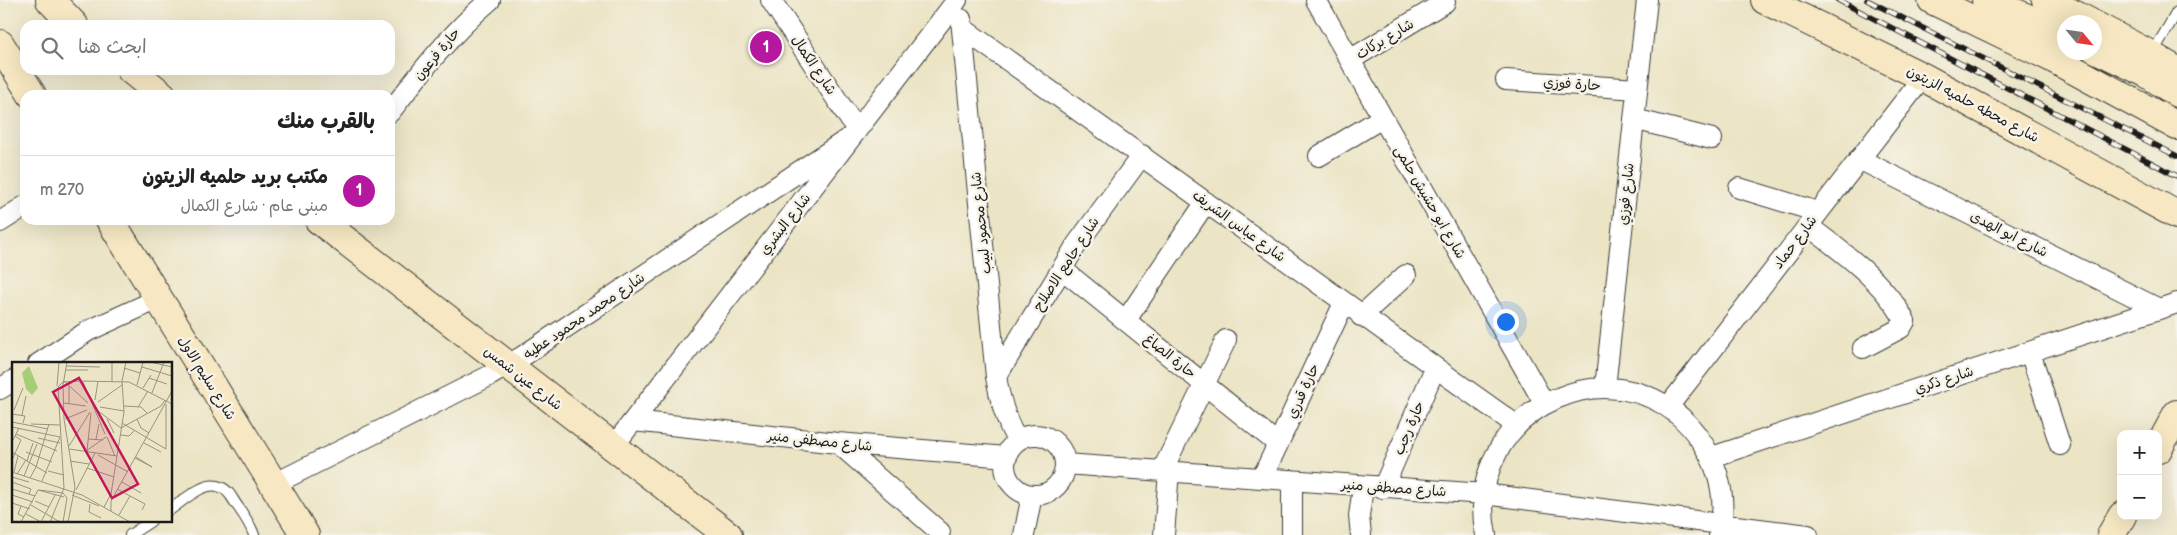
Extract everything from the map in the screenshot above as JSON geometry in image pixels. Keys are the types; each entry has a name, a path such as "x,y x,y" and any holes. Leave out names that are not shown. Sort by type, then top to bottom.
{"street":[{"path":"50,0 69,20"},
{"name":"حارة فرعون","path":"395,105 434,54 466,20 490,0"},
{"name":"شارع الكمال","path":"771,0 854,133"},
{"name":"شارع البشري","path":"613,447 958,0"},
{"name":"شارع محمود لبيب","path":"958,0 996,378 1012,449"},
{"name":"شارع ابو حشيش حلمى","path":"1316,0 1544,403"},
{"name":"شارع فوزي","path":"1605,388 1647,0"},
{"name":"شارع محطه حلميه الزيتون","path":"1765,0 1923,76 2177,215"},
{"path":"1932,0 2052,58 2177,126"},
{"path":"1986,0 2057,31"},
{"path":"2046,0 2075,15"},
{"name":"شارع بركات","path":"1350,60 1445,2"},
{"name":"شارع عباس الشريف","path":"962,28 1142,155 1361,316 1516,425"},
{"path":"2102,29 2177,71"},
{"path":"0,44 20,64"},
{"path":"2102,52 2148,74 2177,93"},
{"path":"24,75 30,90"},
{"path":"137,75 156,90"},
{"name":"شارع حماد","path":"1668,407 1923,76"},
{"name":"حارة فوزي","path":"1506,80 1637,89"},
{"path":"1319,156 1382,118"},
{"path":"1634,119 1712,139"},
{"name":"شارع محمد محمود عطيه","path":"274,484 507,366 854,133"},
{"name":"شارع جامع الاصلاح","path":"996,378 1077,244 1142,155"},
{"name":"شارع ابو الهدى","path":"1859,159 2168,306"},
{"path":"1739,188 1813,219 1837,247 1882,291 1904,320 1901,328 1863,348"},
{"path":"1126,320 1206,202"},
{"path":"0,222 20,209"},
{"name":"شارع سليم الاول","path":"113,225 305,535"},
{"name":"شارع عين شمس","path":"326,225 728,535"},
{"name":"حارة الصاغ","path":"1062,269 1278,444"},
{"path":"1361,316 1406,274"},
{"path":"41,362 88,331 158,299"},
{"name":"حارة قدري","path":"1262,478 1344,303"},
{"name":"شارع ذكري","path":"1712,457 2168,306"},
{"path":"1164,535 1166,471 1226,340"},
{"path":"2030,352 2060,445"},
{"name":"حارة رجب","path":"1384,488 1435,368"},
{"path":"0,389 12,381"},
{"path":"1486,535 1483,514 1484,494 1494,457 1516,425 1544,403 1574,391 1605,388 1628,390 1649,396 1668,407 1694,429 1712,457 1719,478 1723,501 1720,530"},
{"name":"شارع مصطفى منير","path":"633,421 838,443 1012,449"},
{"path":"2162,444 2176,425"},
{"path":"2162,452 2176,425"},
{"path":"1044,436 1059,447 1065,464 1061,481 1055,487 1040,495 1024,493 1011,482 1007,474 1012,449 1026,437 1044,436"},
{"path":"838,443 940,532"},
{"name":"شارع مصطفى منير","path":"1065,464 1292,480 1363,487 1484,494 1720,530 1808,535"},
{"path":"1292,480 1292,535"},
{"path":"1361,535 1359,516 1363,487"},
{"path":"1024,535 1032,495"},
{"path":"2111,535 2120,520"}],"lane":[{"path":"2151,55 2177,12"},
{"path":"172,508 203,488 212,485 221,487 228,493 245,517 254,535"},
{"path":"130,535 150,522"}],"railway":[{"path":"1838,0 2177,176"},
{"path":"1867,0 2177,156"}],"place":[{"name":"مكتب بريد حلميه الزيتون","path":"766,47"}]}
